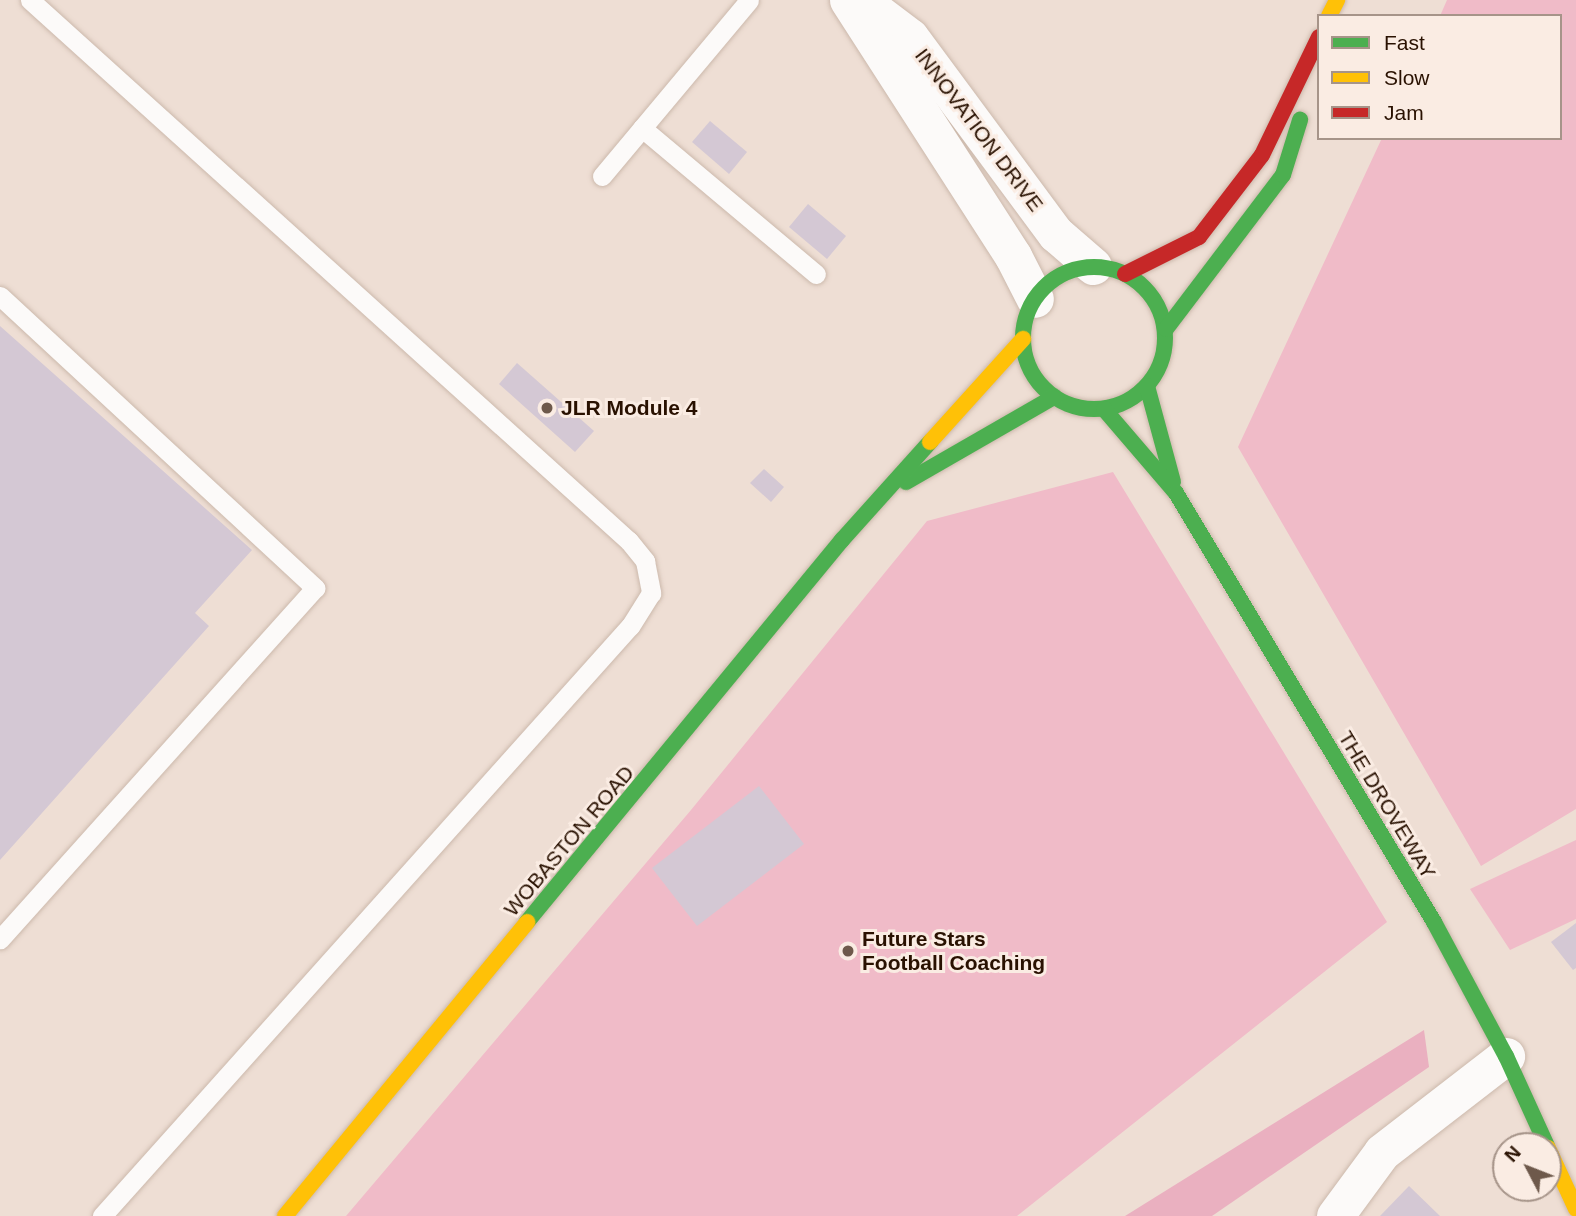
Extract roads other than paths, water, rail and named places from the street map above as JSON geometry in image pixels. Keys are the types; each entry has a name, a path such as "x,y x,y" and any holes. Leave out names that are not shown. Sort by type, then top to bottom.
{"street":[{"name":"INNOVATION DRIVE","path":"848,0 1013,256 1035,299"},
{"name":"INNOVATION DRIVE","path":"861,0 909,37 1056,234 1109,270"},
{"path":"1317,41 1262,155 1199,237 1109,270 1058,276 1035,299 1023,339 1031,372 1054,397 1085,409 1104,409 1120,405 1147,386 1162,360 1166,329 1283,175 1317,67"},
{"path":"1109,270 1151,294 1166,329"},
{"name":"WOBASTON ROAD","path":"285,1216 885,492 1023,339"},
{"name":"THE DROVEWAY","path":"1147,386 1176,493"},
{"name":"WOBASTON ROAD","path":"885,492 976,445 1054,397"},
{"name":"THE DROVEWAY","path":"1104,409 1176,493 1434,922 1506,1056 1541,1132"},
{"path":"1335,1216 1382,1152 1506,1056"},
{"name":"THE DROVEWAY","path":"1562,1178 1576,1209"}],"lane":[{"path":"30,0 629,541 645,561 651,593 630,626 102,1216"},
{"path":"602,176 749,0"},
{"path":"642,128 816,274"},
{"path":"0,296 315,588 0,939"}],"place":[{"name":"JLR Module 4","path":"547,408"},
{"name":"Future Stars Football Coaching","path":"848,951"}]}
